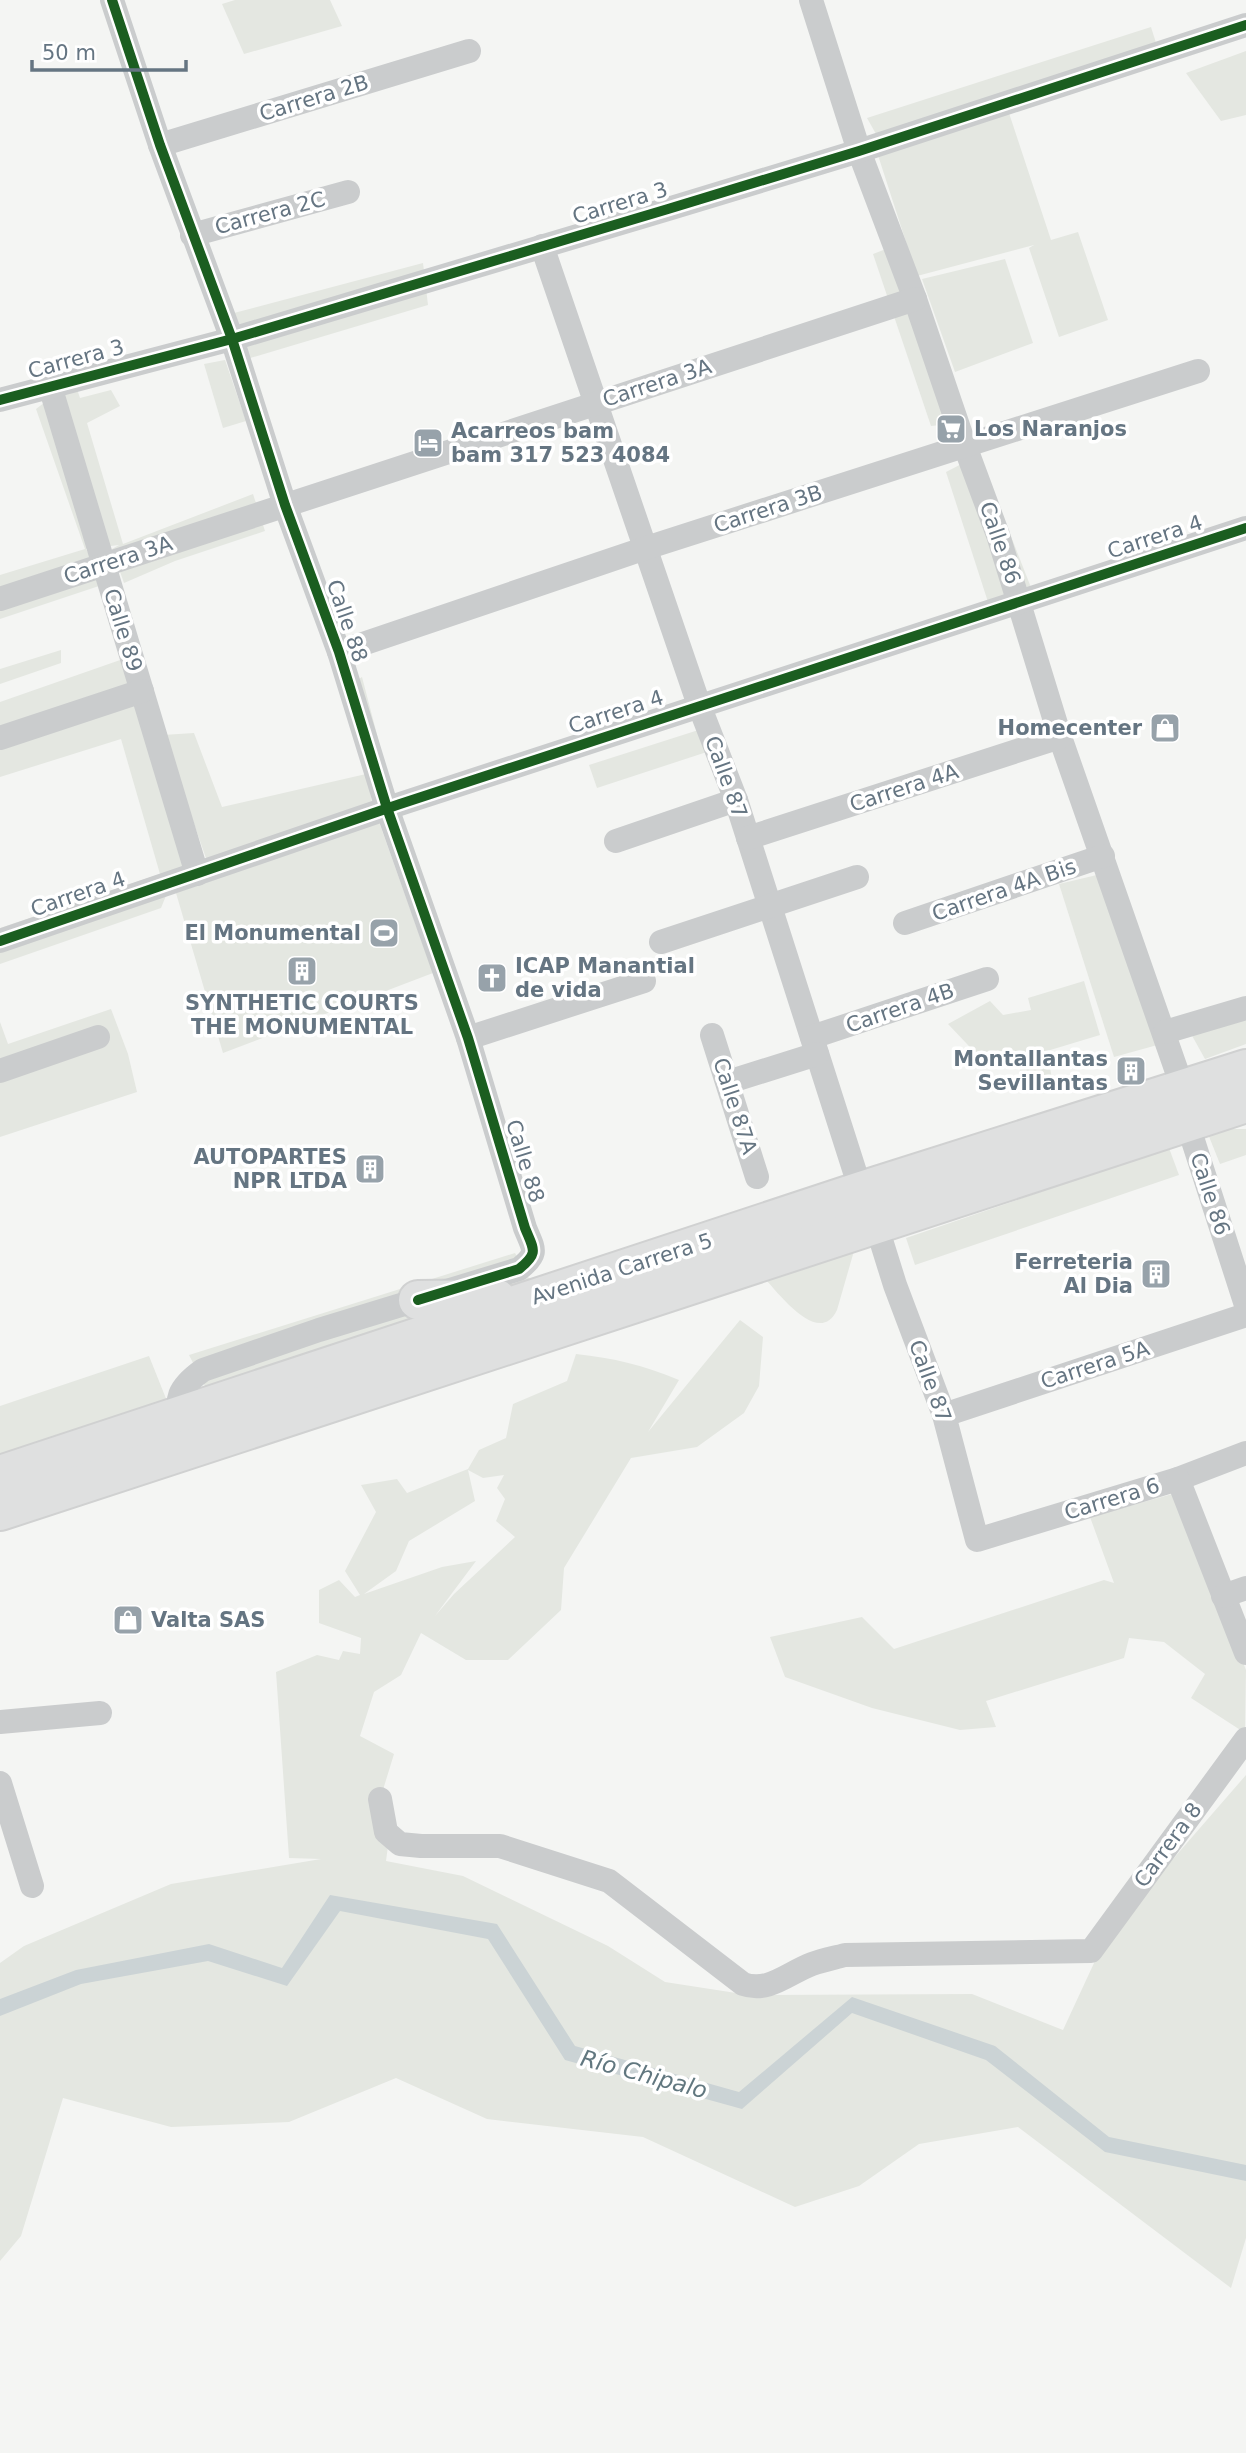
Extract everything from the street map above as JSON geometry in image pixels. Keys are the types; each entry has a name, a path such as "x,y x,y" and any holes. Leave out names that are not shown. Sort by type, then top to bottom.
{"main road":[{"name":"Avenida Carrera 5","path":"0,1475 185,1432 1185,1105 1246,1069"},
{"name":"Avenida Carrera 5","path":"1185,1105 1242,1106"},
{"name":"Avenida Carrera 5","path":"0,1511 185,1432 530,1299 869,1207"},
{"path":"418,1300 530,1299"}],"street":[{"name":"Calle 88","path":"111,0 192,235 232,339 285,505 339,652 387,808 468,1038 534,1251 531,1259 519,1269 418,1300"},
{"name":"Calle 86","path":"811,0 859,151 915,299 1020,601 1060,737 1165,1032 1246,1305"},
{"name":"Carrera 3","path":"0,400 232,339 859,151 1246,25"},
{"name":"Carrera 2B","path":"160,145 468,51"},
{"name":"Carrera 2C","path":"192,235 348,192"},
{"name":"Calle 87","path":"542,246 699,705 736,800 895,1285 944,1415 977,1540"},
{"name":"Carrera 3A","path":"0,598 915,299"},
{"name":"Carrera 3B","path":"339,652 646,548 1198,371"},
{"name":"Calle 89","path":"50,386 197,874"},
{"name":"Carrera 4","path":"0,942 387,808 1246,528"},
{"path":"0,738 142,691"},
{"name":"Carrera 4A","path":"748,838 1060,737"},
{"path":"616,841 736,800"},
{"name":"Carrera 4A Bis","path":"905,923 1103,856"},
{"path":"661,942 857,877"},
{"name":"Carrera 4B","path":"728,1082 987,979"},
{"path":"468,1038 644,981"},
{"path":"1165,1032 1246,1008"},
{"name":"Calle 87A","path":"712,1035 757,1177"},
{"path":"0,1070 98,1037"},
{"path":"185,1432 177,1399 189,1380 203,1370 418,1300"},
{"name":"Carrera 5A","path":"944,1415 1246,1315"},
{"name":"Carrera 6","path":"977,1540 1178,1479 1246,1453"},
{"path":"1178,1479 1246,1653"},
{"path":"1223,1596 1246,1588"},
{"path":"0,1722 100,1713"},
{"name":"Carrera 8","path":"380,1799 386,1832 400,1844 500,1846 610,1881 743,1984 755,1988 771,1984 811,1964 845,1955 1091,1951 1246,1739"},
{"path":"0,1783 32,1886"}],"shaded area":[{"path":"235,0 330,0 342,26 244,54 222,4"},
{"path":"1151,27 1157,46 876,134 867,118"},
{"path":"1246,51 1246,115 1221,121 1186,73"},
{"path":"1007,107 1051,240 1078,232 1108,320 1059,337 1029,248 1034,245 917,276 875,146"},
{"path":"886,249 949,424 931,426 873,254"},
{"path":"1005,259 1033,343 955,372 922,279"},
{"path":"423,263 428,305 247,359 234,313"},
{"path":"225,360 246,421 223,428 204,364"},
{"path":"74,380 80,398 111,390 120,406 87,423 123,544 253,494 265,531 175,561 124,583 112,549 119,545 86,549 94,562 0,592 0,575 85,549 36,409"},
{"path":"979,455 1032,590 988,602 946,472"},
{"path":"99,574 102,585 0,619 0,607"},
{"path":"61,650 61,663 0,684 0,669"},
{"path":"123,659 129,687 0,730 0,702"},
{"path":"362,677 386,769 367,774 374,813 207,861 163,735 194,733 222,807 366,774 340,691"},
{"path":"135,705 187,866 176,871 161,908 0,964 0,928 160,874 121,739 0,777 0,748"},
{"path":"711,726 719,748 597,788 589,765"},
{"path":"379,822 433,973 223,1053 176,893"},
{"path":"1101,874 1161,1044 1114,1057 1059,884"},
{"path":"1084,981 1100,1035 1047,1051 1052,1079 1028,1084 1015,1061 985,1063 948,1024 990,1001 1003,1015 1031,1010 1028,998"},
{"path":"111,1009 128,1054 137,1092 0,1137 0,1022 8,1044"},
{"path":"1246,1015 1246,1044 1205,1059 1190,1032"},
{"path":"1206,1129 1246,1129 1246,1155 1220,1164"},
{"path":"1169,1148 1179,1175 915,1265 906,1238"},
{"path":"856,1244 837,1310 829,1320 819,1323 796,1312 758,1271"},
{"path":"515,1253 532,1284 210,1396 189,1355"},
{"path":"740,1320 763,1337 759,1386 744,1413 697,1447 631,1458 564,1568 561,1610 508,1660 466,1660 421,1633 401,1675 374,1692 360,1736 394,1754 382,1793 390,1831 386,1861 463,1876 608,1946 665,1982 749,1995 972,1994 1063,2030 1107,1935 1246,1775 1246,2238 1231,2288 1018,2127 919,2144 859,2186 795,2207 643,2137 487,2119 396,2078 289,2122 171,2127 63,2098 21,2236 0,2261 0,1963 24,1946 171,1884 321,1859 289,1858 276,1672 317,1655 339,1660 343,1651 360,1654 361,1638 319,1623 319,1590 339,1580 355,1597 360,1595 345,1571 376,1512 361,1485 397,1479 407,1493 468,1469 479,1450 506,1438 513,1404 567,1381 576,1354 628,1363 679,1380 648,1432","holes":["468,1470 483,1478 504,1475 497,1488 505,1499 496,1521 515,1537 454,1594 435,1616 476,1561 442,1567 364,1594 396,1571 409,1541 475,1501"]},
{"path":"149,1356 171,1411 0,1462 0,1406"},
{"path":"1176,1493 1246,1670 1245,1733 1191,1698 1205,1674 1164,1642 1129,1638 1124,1658 986,1701 996,1727 960,1730 872,1708 785,1677 770,1637 862,1617 894,1649 1104,1580 1114,1583 1090,1517"}],"water":[{"name":"Río Chipalo","path":"330,1895 497,1924 575,2046 739,2092 852,1997 995,2046 1109,2137 1246,2165 1246,2181 1105,2152 986,2060 852,2013 742,2109 565,2060 488,1939 340,1911 287,1986 208,1961 81,1984 0,2016 0,1999 76,1970 209,1944 282,1968"}],"cycle path":[{"path":"112,0 160,145 232,339 285,505 339,652 387,808 468,1038 532,1246 530,1259 519,1269 418,1300"},
{"path":"0,400 232,339 668,209 859,151 1246,25"},
{"path":"0,941 400,804 1246,528"}],"place":[{"name":"Los Naranjos","path":"951,429"},
{"name":"Acarreos bam bam 317 523 4084","path":"428,443"},
{"name":"Homecenter","path":"1165,728"},
{"name":"El Monumental","path":"384,933"},
{"name":"SYNTHETIC COURTS THE MONUMENTAL","path":"302,971"},
{"name":"ICAP Manantial de vida","path":"492,978"},
{"name":"Montallantas Sevillantas","path":"1131,1071"},
{"name":"AUTOPARTES NPR LTDA","path":"370,1169"},
{"name":"Ferreteria Al Dia","path":"1156,1274"},
{"name":"Valta SAS","path":"128,1620"}]}
